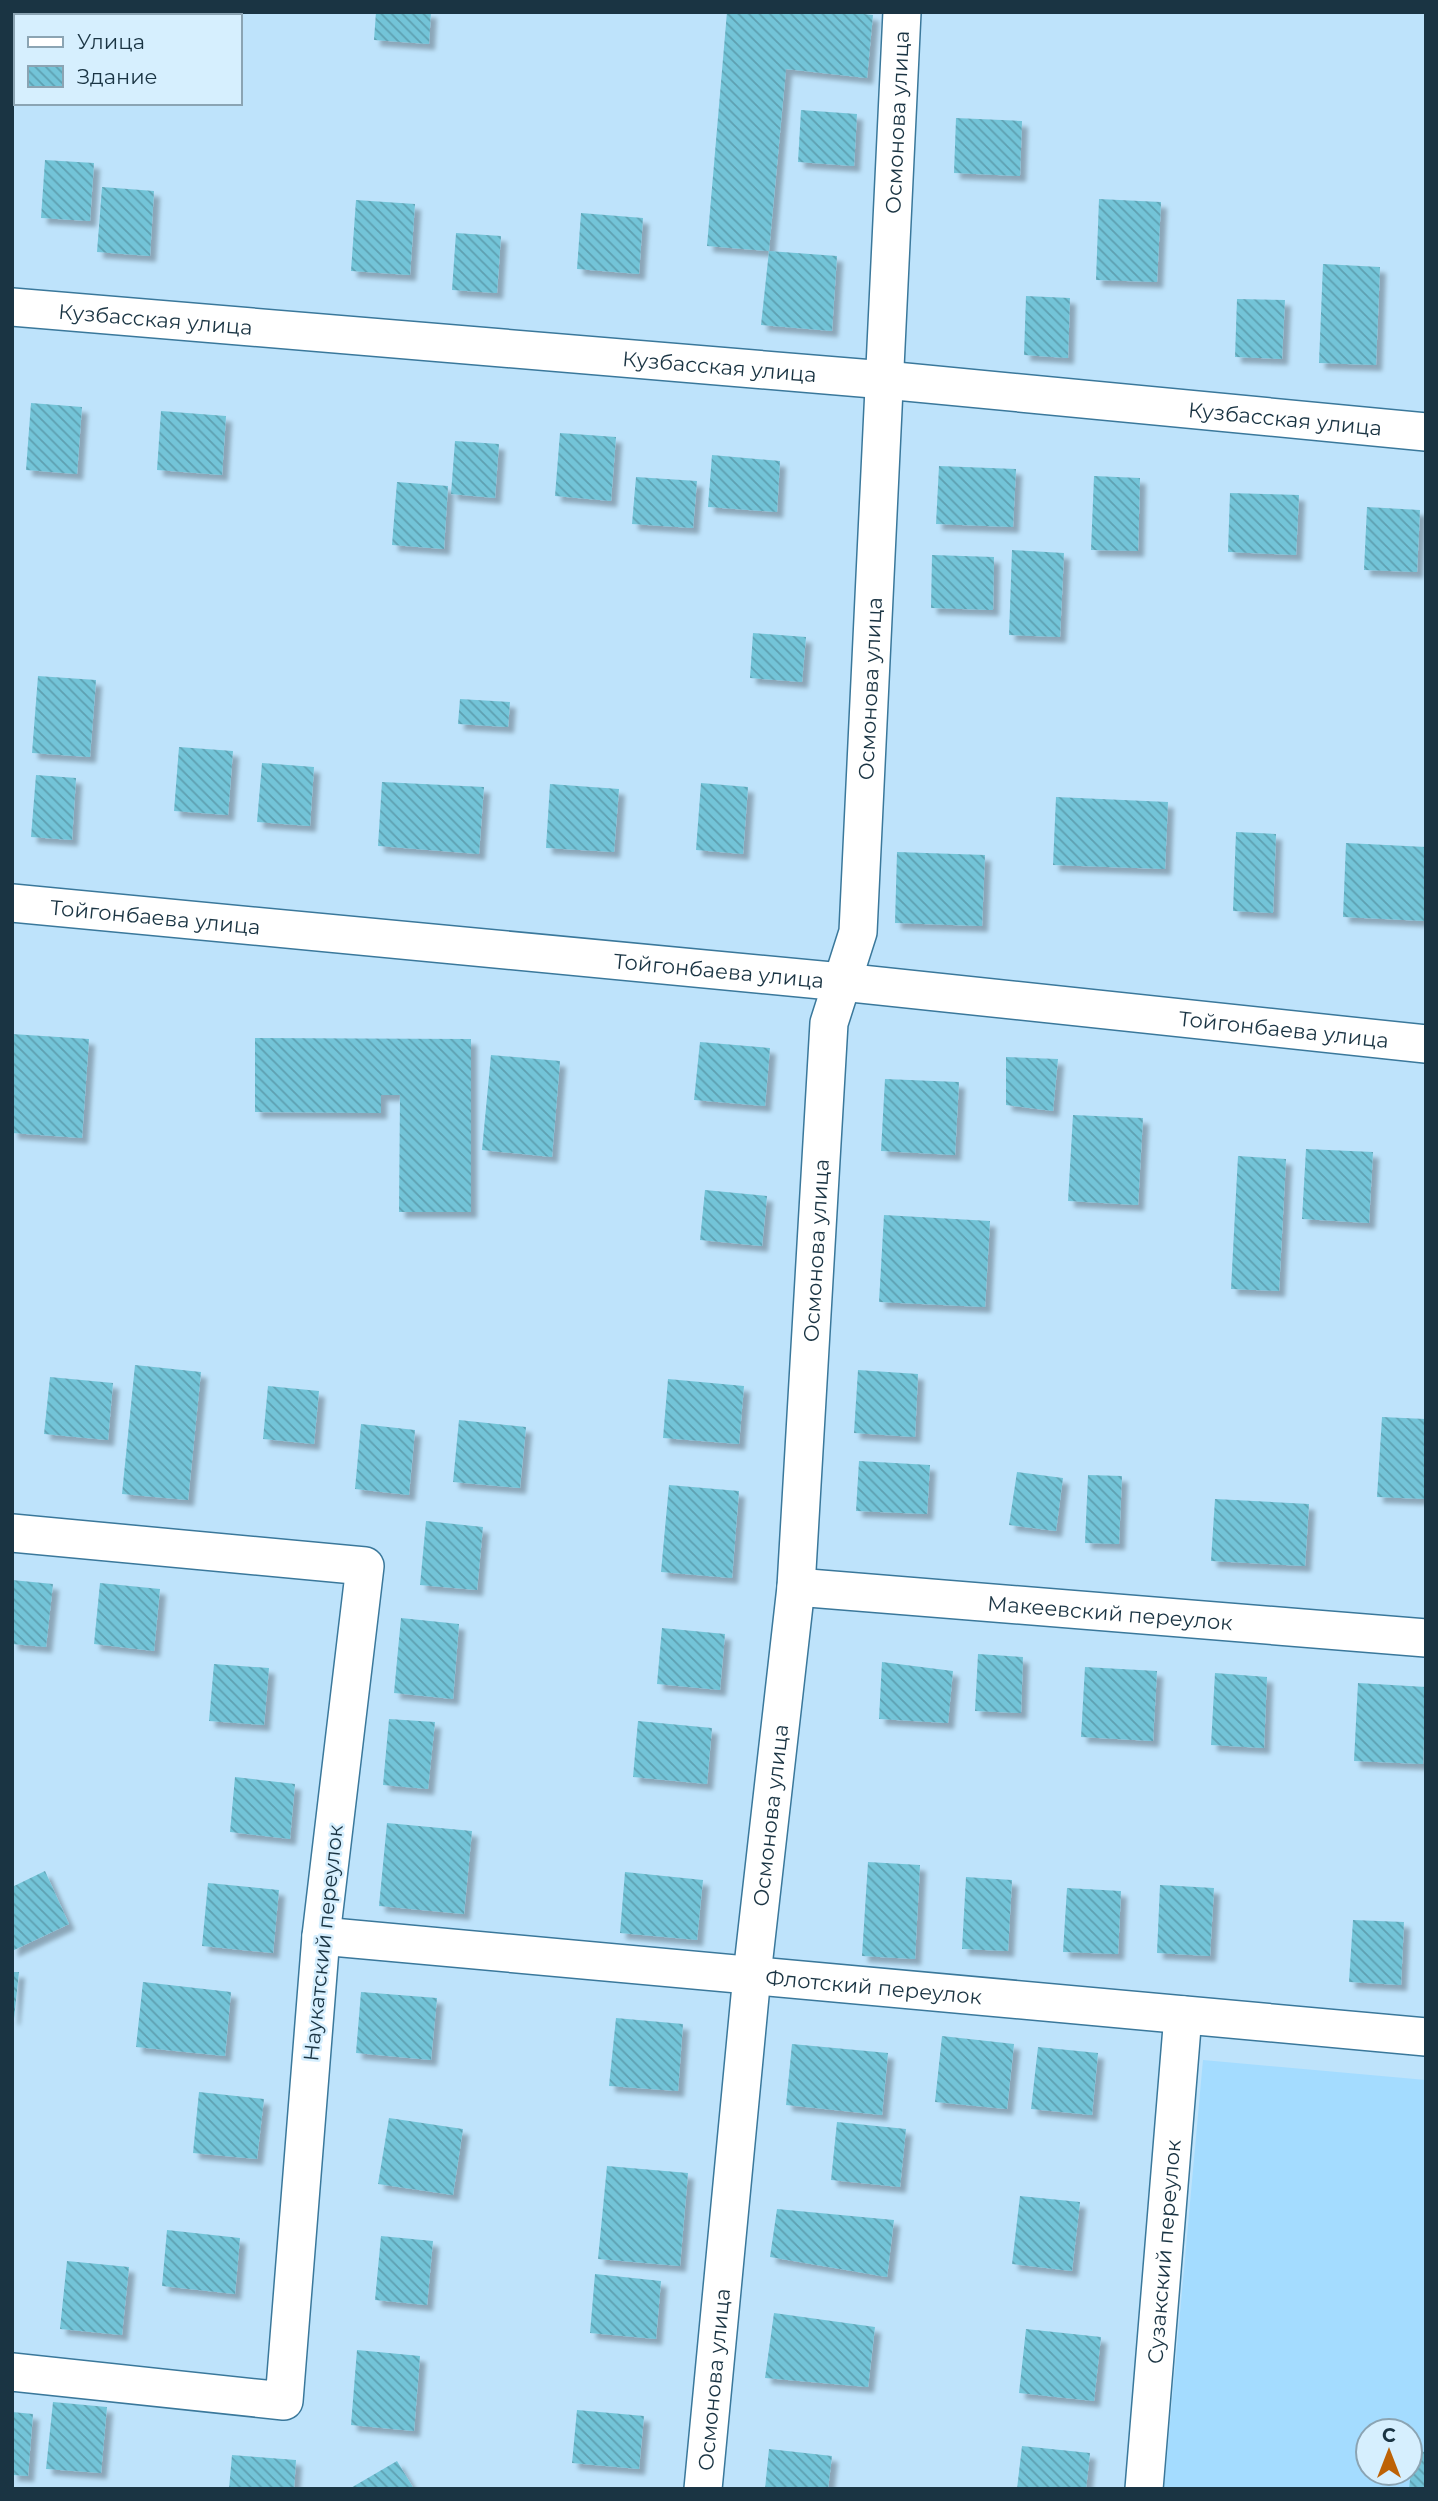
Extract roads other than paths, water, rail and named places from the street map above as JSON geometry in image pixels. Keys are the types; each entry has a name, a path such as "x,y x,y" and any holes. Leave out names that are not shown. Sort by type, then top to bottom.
{"street":[{"name":"Осмонова улица","path":"703,2489 752,1975 796,1587 829,1023 858,932 902,12"},
{"name":"Кузбасская улица","path":"12,307 885,380 1426,432"},
{"name":"Тойгонбаева улица","path":"12,903 842,982 1426,1044"},
{"name":"Наукатский переулок","path":"12,1533 365,1566 321,1937 284,2401 12,2372"},
{"name":"Макеевский переулок","path":"796,1587 1426,1638"},
{"name":"Флотский переулок","path":"321,1937 1426,2037"},
{"name":"Сузакский переулок","path":"1144,2489 1183,2015"}]}
